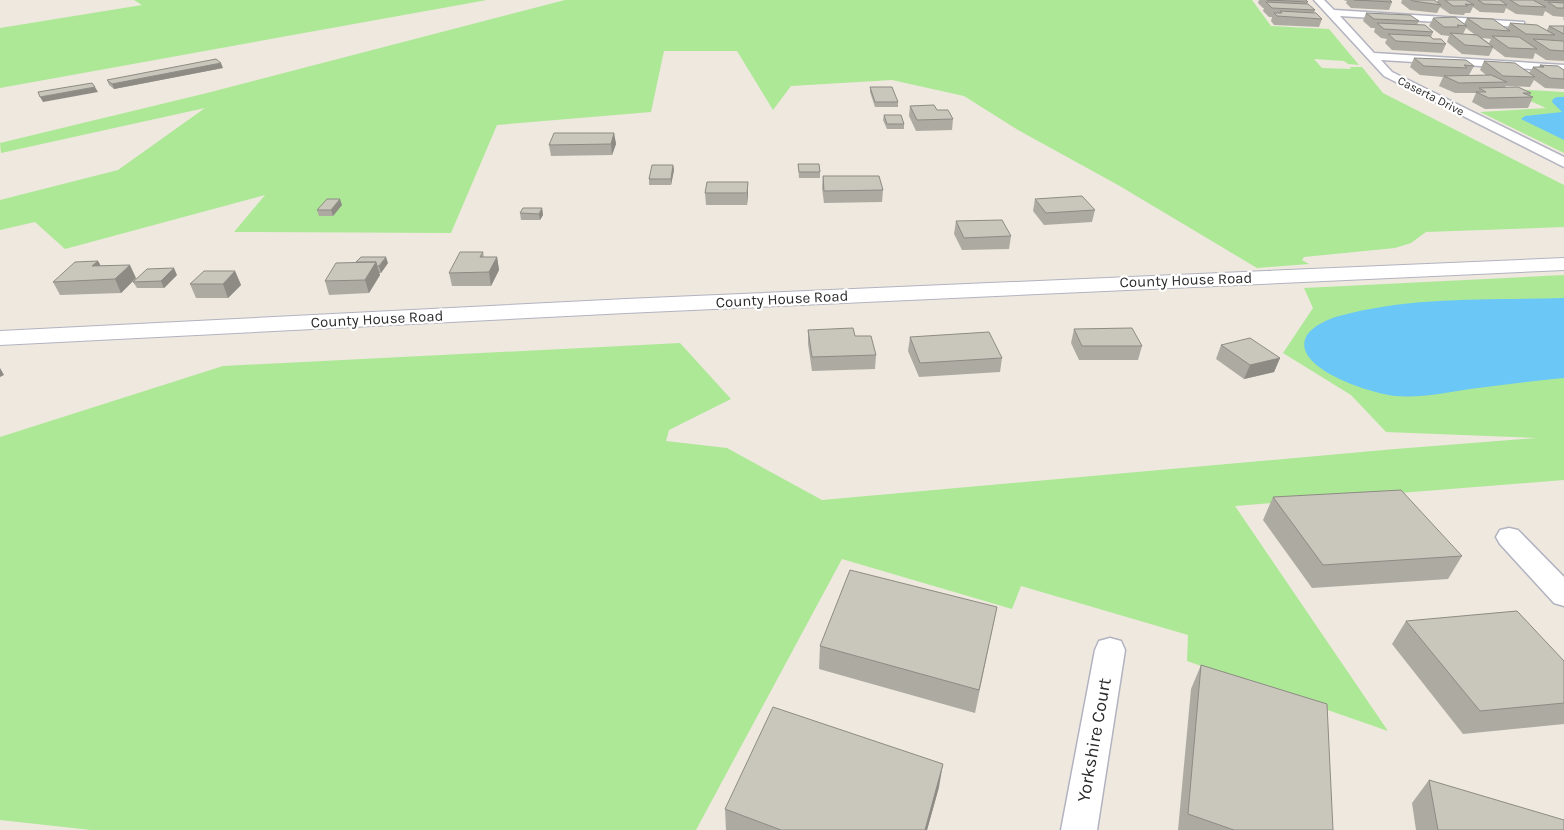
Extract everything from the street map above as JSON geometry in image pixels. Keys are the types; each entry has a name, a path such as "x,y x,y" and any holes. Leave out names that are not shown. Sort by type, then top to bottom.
{"street":[{"name":"Caserta Drive","path":"1319,0 1386,73 1564,163"},
{"path":"1331,13 1520,24"},
{"path":"1371,56 1564,68"},
{"name":"County House Road","path":"0,338 626,306 1564,264"},
{"path":"1510,537 1564,595"},
{"name":"Yorkshire Court","path":"1079,830 1110,650"}],"green space":[{"path":"134,0 487,0 0,88 0,28 142,5"},
{"path":"565,0 1252,0 1271,26 1329,29 1359,65 1348,64 1344,61 1314,59 1322,68 1351,69 1350,67 1362,67 1383,93 1564,185 1564,227 1426,232 1411,243 1395,248 1304,257 1302,260 1309,264 1257,268 1118,185 1018,130 964,96 892,80 791,86 773,110 737,51 664,51 651,112 497,125 451,233 234,232 265,195 65,249 35,222 0,230 0,200 118,170 205,108 1,153 0,143 207,93"},
{"path":"1511,89 1564,92 1564,153 1480,112 1546,108 1508,91"},
{"path":"1564,275 1564,480 1235,506 1388,731 1187,661 1188,635 1021,586 1012,609 842,559 696,830 91,830 0,820 0,437 223,366 680,343 731,399 669,430 666,441 727,448 822,500 1537,438 1386,432 1351,395 1283,353 1313,308 1304,288"}],"water":[{"path":"1557,97 1564,97 1564,140 1521,119 1525,116 1562,112 1552,102"},
{"path":"1564,298 1564,378 1433,395 1395,396 1352,385 1336,377 1321,368 1310,358 1304,347 1307,335 1317,326 1335,317 1366,310 1394,305 1450,300"}],"building":[{"path":"1267,0 1306,0 1308,2"},
{"path":"1354,0 1390,0 1392,2"},
{"path":"1411,0 1434,0 1441,5 1413,1"},
{"path":"1445,0 1466,0 1474,5 1453,6"},
{"path":"1478,0 1500,0 1507,5 1484,4"},
{"path":"1510,0 1533,0 1546,7 1520,6"},
{"path":"1266,2 1308,4 1315,10 1272,8"},
{"path":"1548,2 1564,3 1564,8 1557,8"},
{"path":"1280,11 1316,13 1322,19 1277,16 1274,13 1282,13"},
{"path":"1366,13 1410,15 1419,21 1374,19"},
{"path":"1455,17 1467,26 1444,27 1433,18"},
{"path":"1467,18 1493,19 1510,31 1483,29"},
{"path":"1377,23 1425,25 1433,32 1384,29"},
{"path":"1510,23 1537,25 1555,35 1526,34"},
{"path":"1549,26 1564,26 1564,34"},
{"path":"1450,33 1477,35 1493,47 1465,45"},
{"path":"1388,34 1430,36 1433,39 1441,39 1446,44 1396,41"},
{"path":"1492,36 1519,37 1537,49 1509,48"},
{"path":"1533,39 1563,41 1564,51 1550,50"},
{"path":"1414,58 1466,60 1474,66 1464,65 1467,68 1424,66"},
{"path":"216,59 221,63 112,84 107,80"},
{"path":"1484,61 1515,63 1535,77 1503,76"},
{"path":"1540,65 1558,66 1564,70 1564,79 1550,78 1533,67 1544,67"},
{"path":"1491,75 1507,82 1459,83 1444,76"},
{"path":"92,83 95,87 40,97 38,92"},
{"path":"870,87 892,87 898,102 875,102"},
{"path":"1518,87 1531,93 1523,93 1533,97 1489,98 1476,92 1486,92 1479,88"},
{"path":"934,105 937,110 948,110 953,119 917,120 910,106"},
{"path":"884,115 901,115 904,124 887,124"},
{"path":"554,133 614,133 611,144 549,145"},
{"path":"798,164 819,164 820,172 799,172"},
{"path":"652,165 673,165 671,179 649,179"},
{"path":"823,176 879,176 883,190 824,191"},
{"path":"707,182 748,182 747,193 705,193"},
{"path":"1082,196 1095,210 1046,213 1035,199"},
{"path":"327,199 340,199 331,210 317,210"},
{"path":"523,208 542,208 539,214 520,213"},
{"path":"1002,220 1011,236 964,238 956,221"},
{"path":"460,252 483,252 480,257 497,257 489,272 449,273"},
{"path":"361,257 386,257 377,266 376,262 356,262"},
{"path":"98,261 92,266 130,265 115,279 53,282 75,262"},
{"path":"376,262 365,280 325,281 336,263"},
{"path":"174,268 161,281 133,282 147,269"},
{"path":"204,271 235,271 223,284 190,284"},
{"path":"853,328 855,336 871,336 876,355 812,357 808,330"},
{"path":"1132,328 1142,346 1082,346 1074,329"},
{"path":"989,332 1002,358 920,363 910,337"},
{"path":"1250,338 1280,358 1250,365 1221,345"},
{"path":"1401,490 1462,556 1323,565 1273,497"},
{"path":"850,570 997,607 979,690 820,646"},
{"path":"1517,611 1564,661 1564,703 1480,711 1406,621"},
{"path":"1201,665 1327,704 1333,830 1234,830 1188,814"},
{"path":"773,707 943,764 925,830 781,830 725,809"},
{"path":"1429,780 1564,820 1564,830 1438,830"}]}
